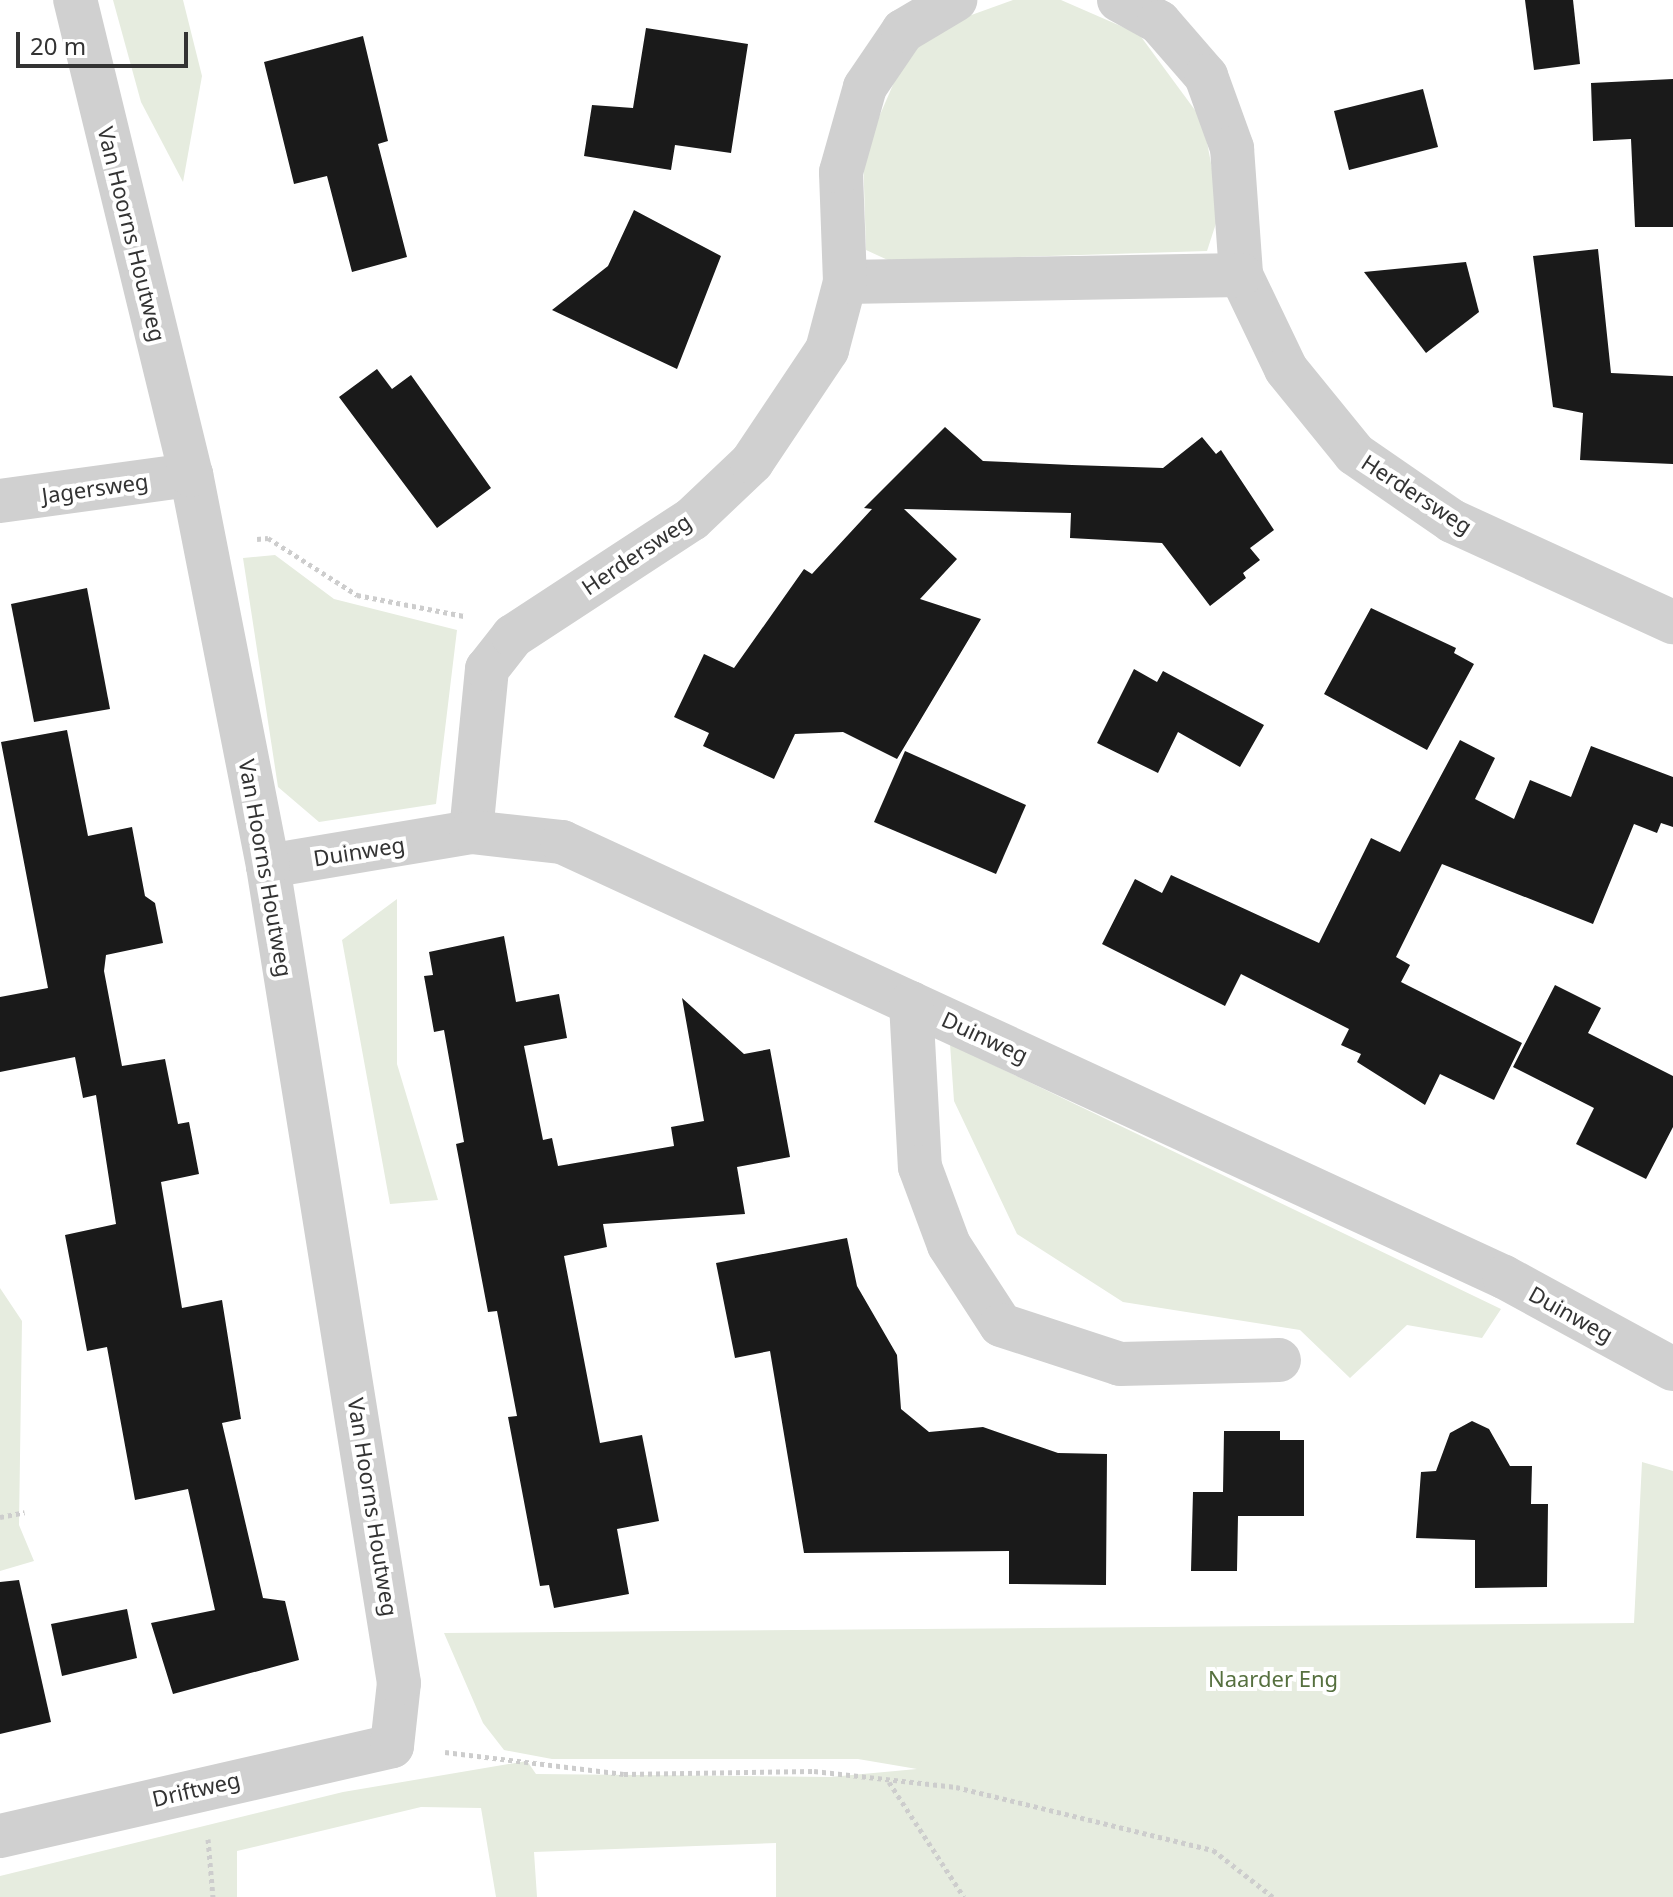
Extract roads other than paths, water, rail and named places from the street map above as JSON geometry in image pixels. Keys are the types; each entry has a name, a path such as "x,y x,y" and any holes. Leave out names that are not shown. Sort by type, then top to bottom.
{"street":[{"name":"Van Hoorns Houtweg","path":"75,0 191,475 268,866 391,1615 399,1683 392,1746"},
{"name":"Herdersweg","path":"471,832 487,669 513,636 692,519 752,462 827,350 845,282 841,172 865,87 903,31 955,0"},
{"name":"Herdersweg","path":"1119,0 1159,22 1206,76 1232,148 1241,275 1286,369 1355,454 1452,521 1673,622"},
{"path":"845,282 1241,275"},
{"name":"Jagersweg","path":"0,501 191,475"},
{"name":"Duinweg","path":"268,866 471,832 562,842 1504,1277 1673,1369"},
{"path":"911,1003 920,1167 949,1245 1001,1325 1120,1364 1279,1360"},
{"name":"Driftweg","path":"0,1836 392,1746"}],"park label":[{"name":"Naarder Eng","path":"1273,1679"}]}
